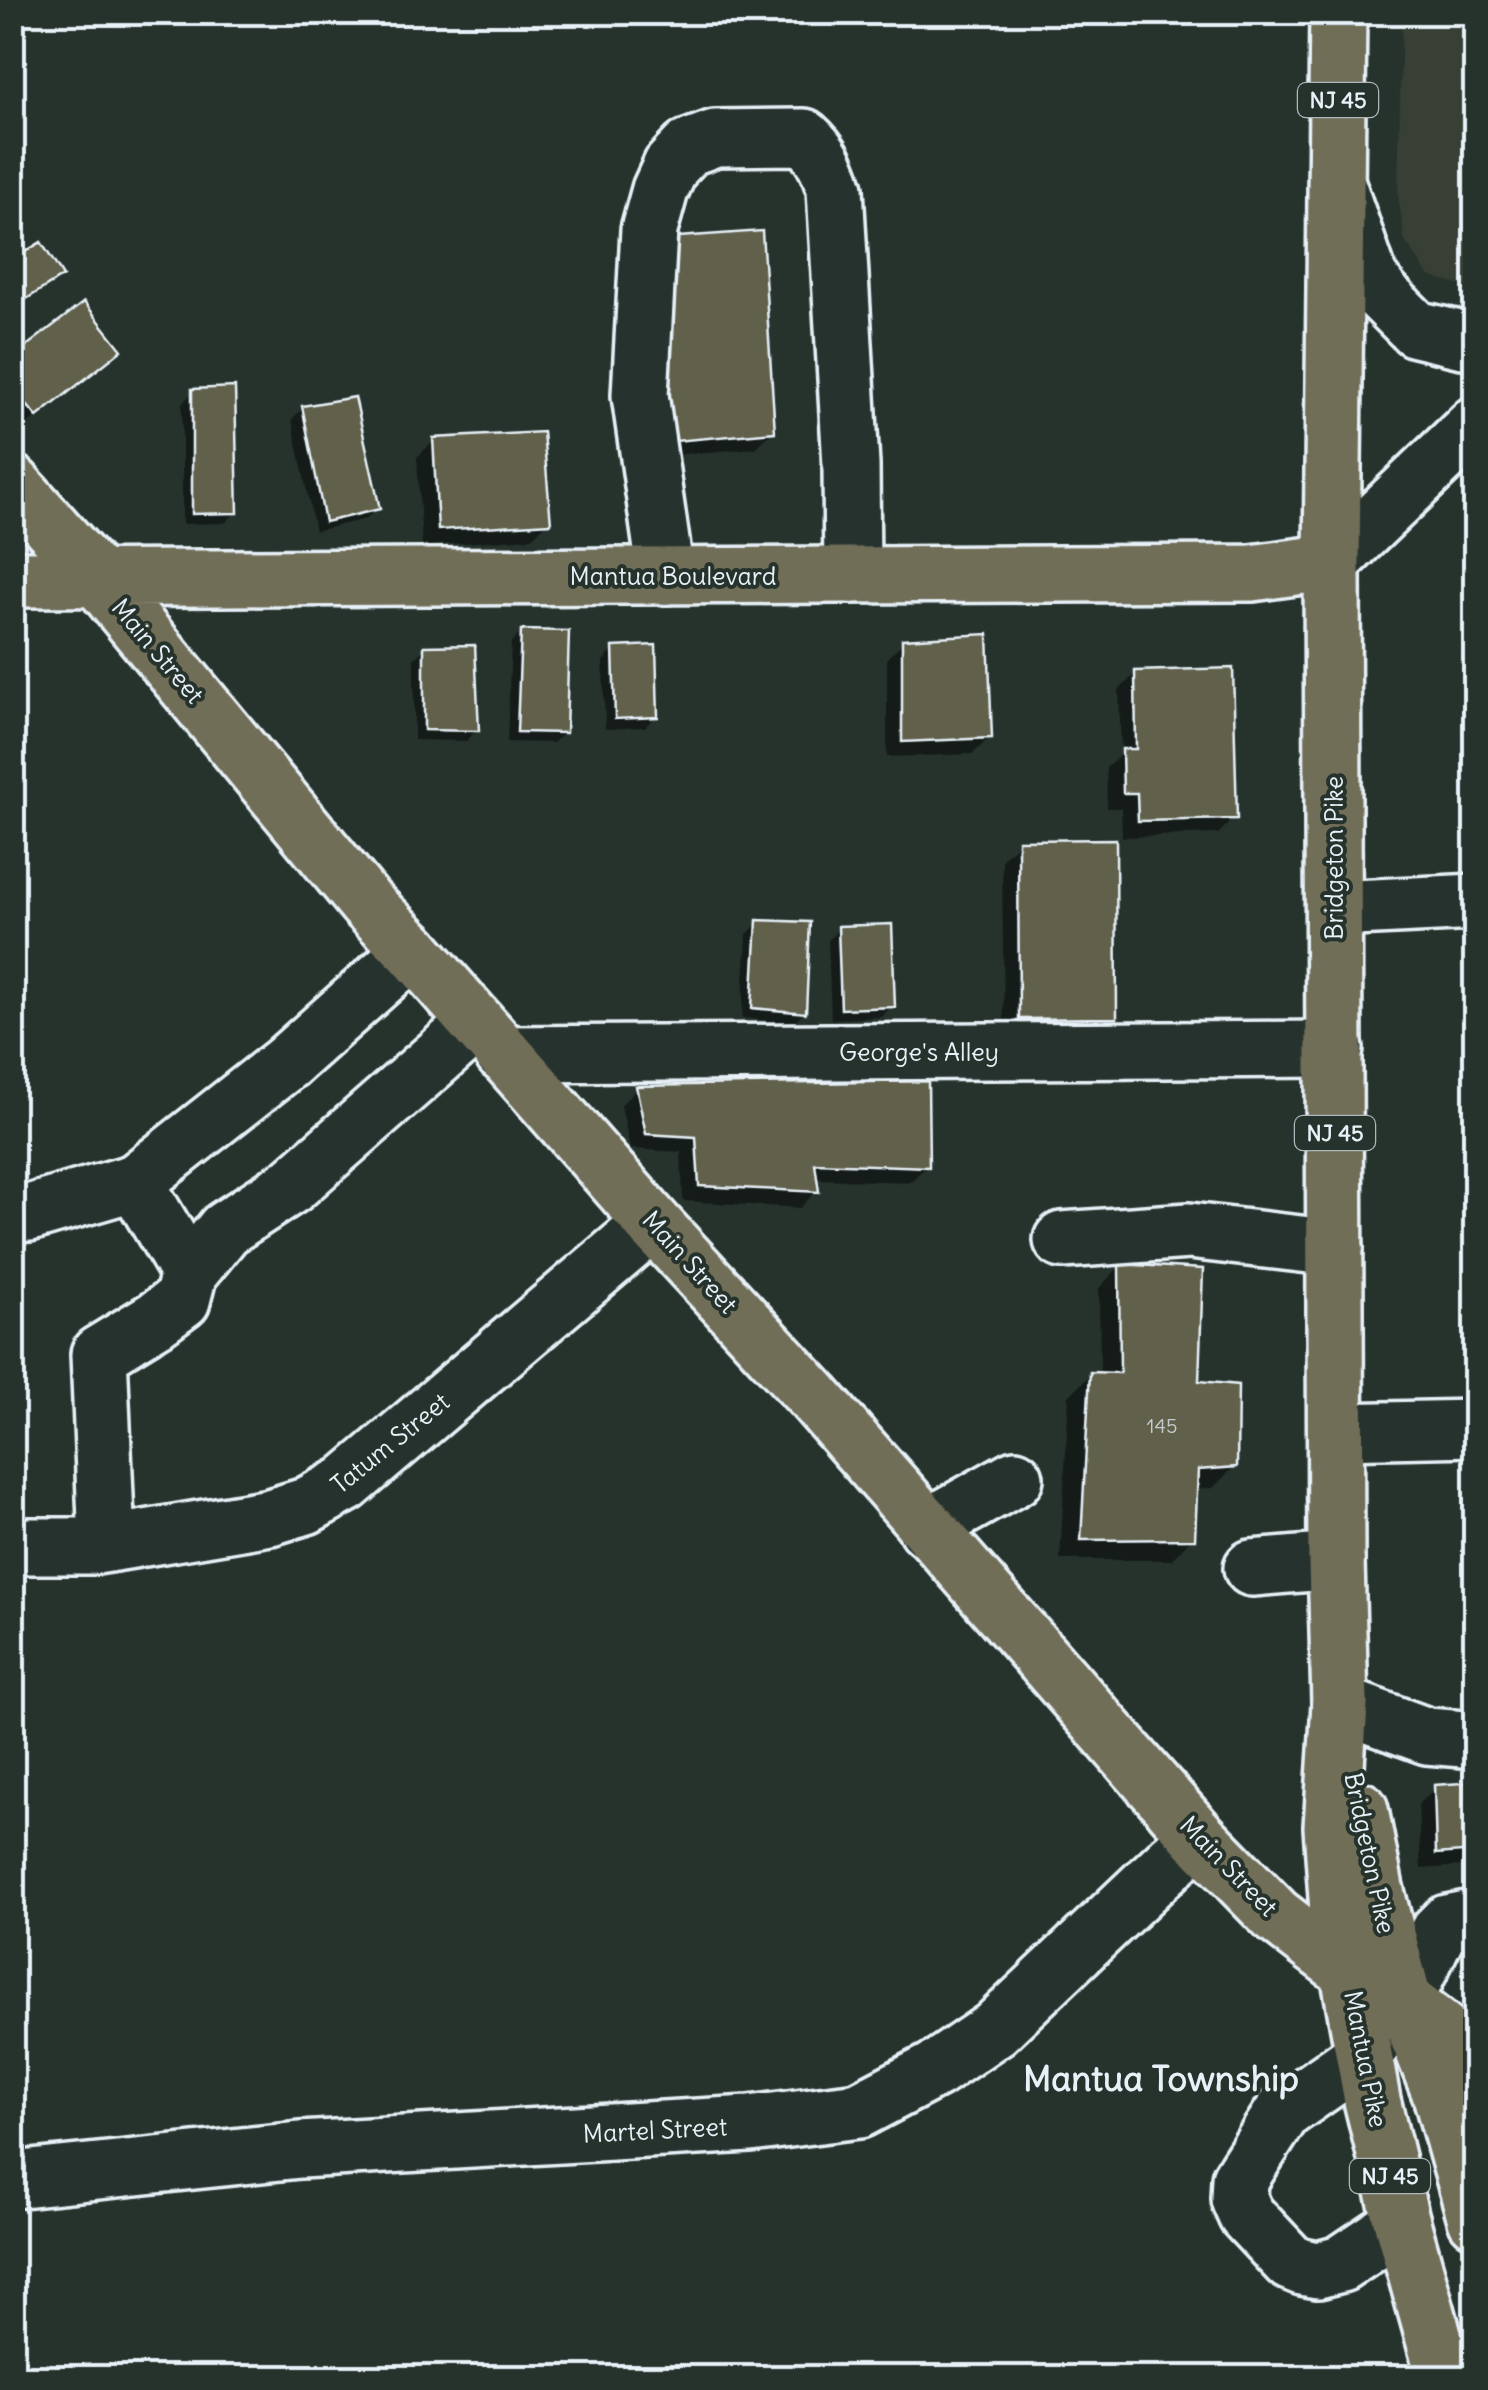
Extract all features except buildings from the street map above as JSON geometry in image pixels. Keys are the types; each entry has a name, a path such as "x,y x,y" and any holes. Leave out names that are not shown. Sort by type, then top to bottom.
{"main road":[{"name":"Bridgeton Pike","path":"1338,12 1332,562 1340,1704 1332,1826 1338,1912 1348,1972"},
{"name":"Main Street","path":"12,483 98,579 366,903 413,950 653,1223 814,1398 1198,1836 1275,1915 1348,1972 1404,2001 1476,2057"},
{"name":"Mantua Boulevard","path":"12,579 1252,573 1332,562"},
{"name":"Bridgeton Pike","path":"1340,1704 1375,1888 1404,2001"},
{"name":"Mantua Pike","path":"1348,1972 1372,2100 1445,2378"},
{"name":"Mantua Pike","path":"1404,2001 1441,2095 1473,2195"},
{"path":"1402,2223 1473,2195"}],"street":[{"path":"666,576 640,395 649,230 660,190 671,166 688,148 715,138 804,137 827,164 835,190 851,465 852,575"},
{"path":"1338,187 1370,279 1382,296 1416,329 1463,340 1476,338"},
{"path":"1332,562 1476,424"},
{"path":"1334,908 1476,902"},
{"path":"12,1214 29,1213 135,1182 286,1064 413,950"},
{"path":"107,1544 99,1354 182,1300 188,1272 224,1229 291,1186 490,1039"},
{"name":"George's Alley","path":"490,1039 1334,1049"},
{"path":"135,1182 188,1272"},
{"name":"Tatum Street","path":"12,1546 107,1544 270,1517 306,1506 346,1484 653,1223"},
{"path":"1062,1240 1189,1231 1335,1248"},
{"path":"1336,1431 1476,1428"},
{"path":"926,1528 1014,1478"},
{"path":"1252,1568 1336,1561"},
{"path":"1340,1704 1427,1736 1476,1740"},
{"name":"Martel Street","path":"12,2180 300,2150 750,2124 858,2110 936,2070 995,2029 1198,1836"},
{"path":"1402,2223 1342,2264 1318,2270 1302,2267 1290,2262 1246,2214 1239,2199 1240,2179 1283,2112 1364,2055 1404,2001 1438,1932 1447,1923 1476,1917"}],"shaded area":[{"path":"1402,13 1475,13 1476,282 1466,287 1429,276 1405,241 1398,194"}],"district":[{"name":"Mantua Township","path":"1161,2079"}]}
